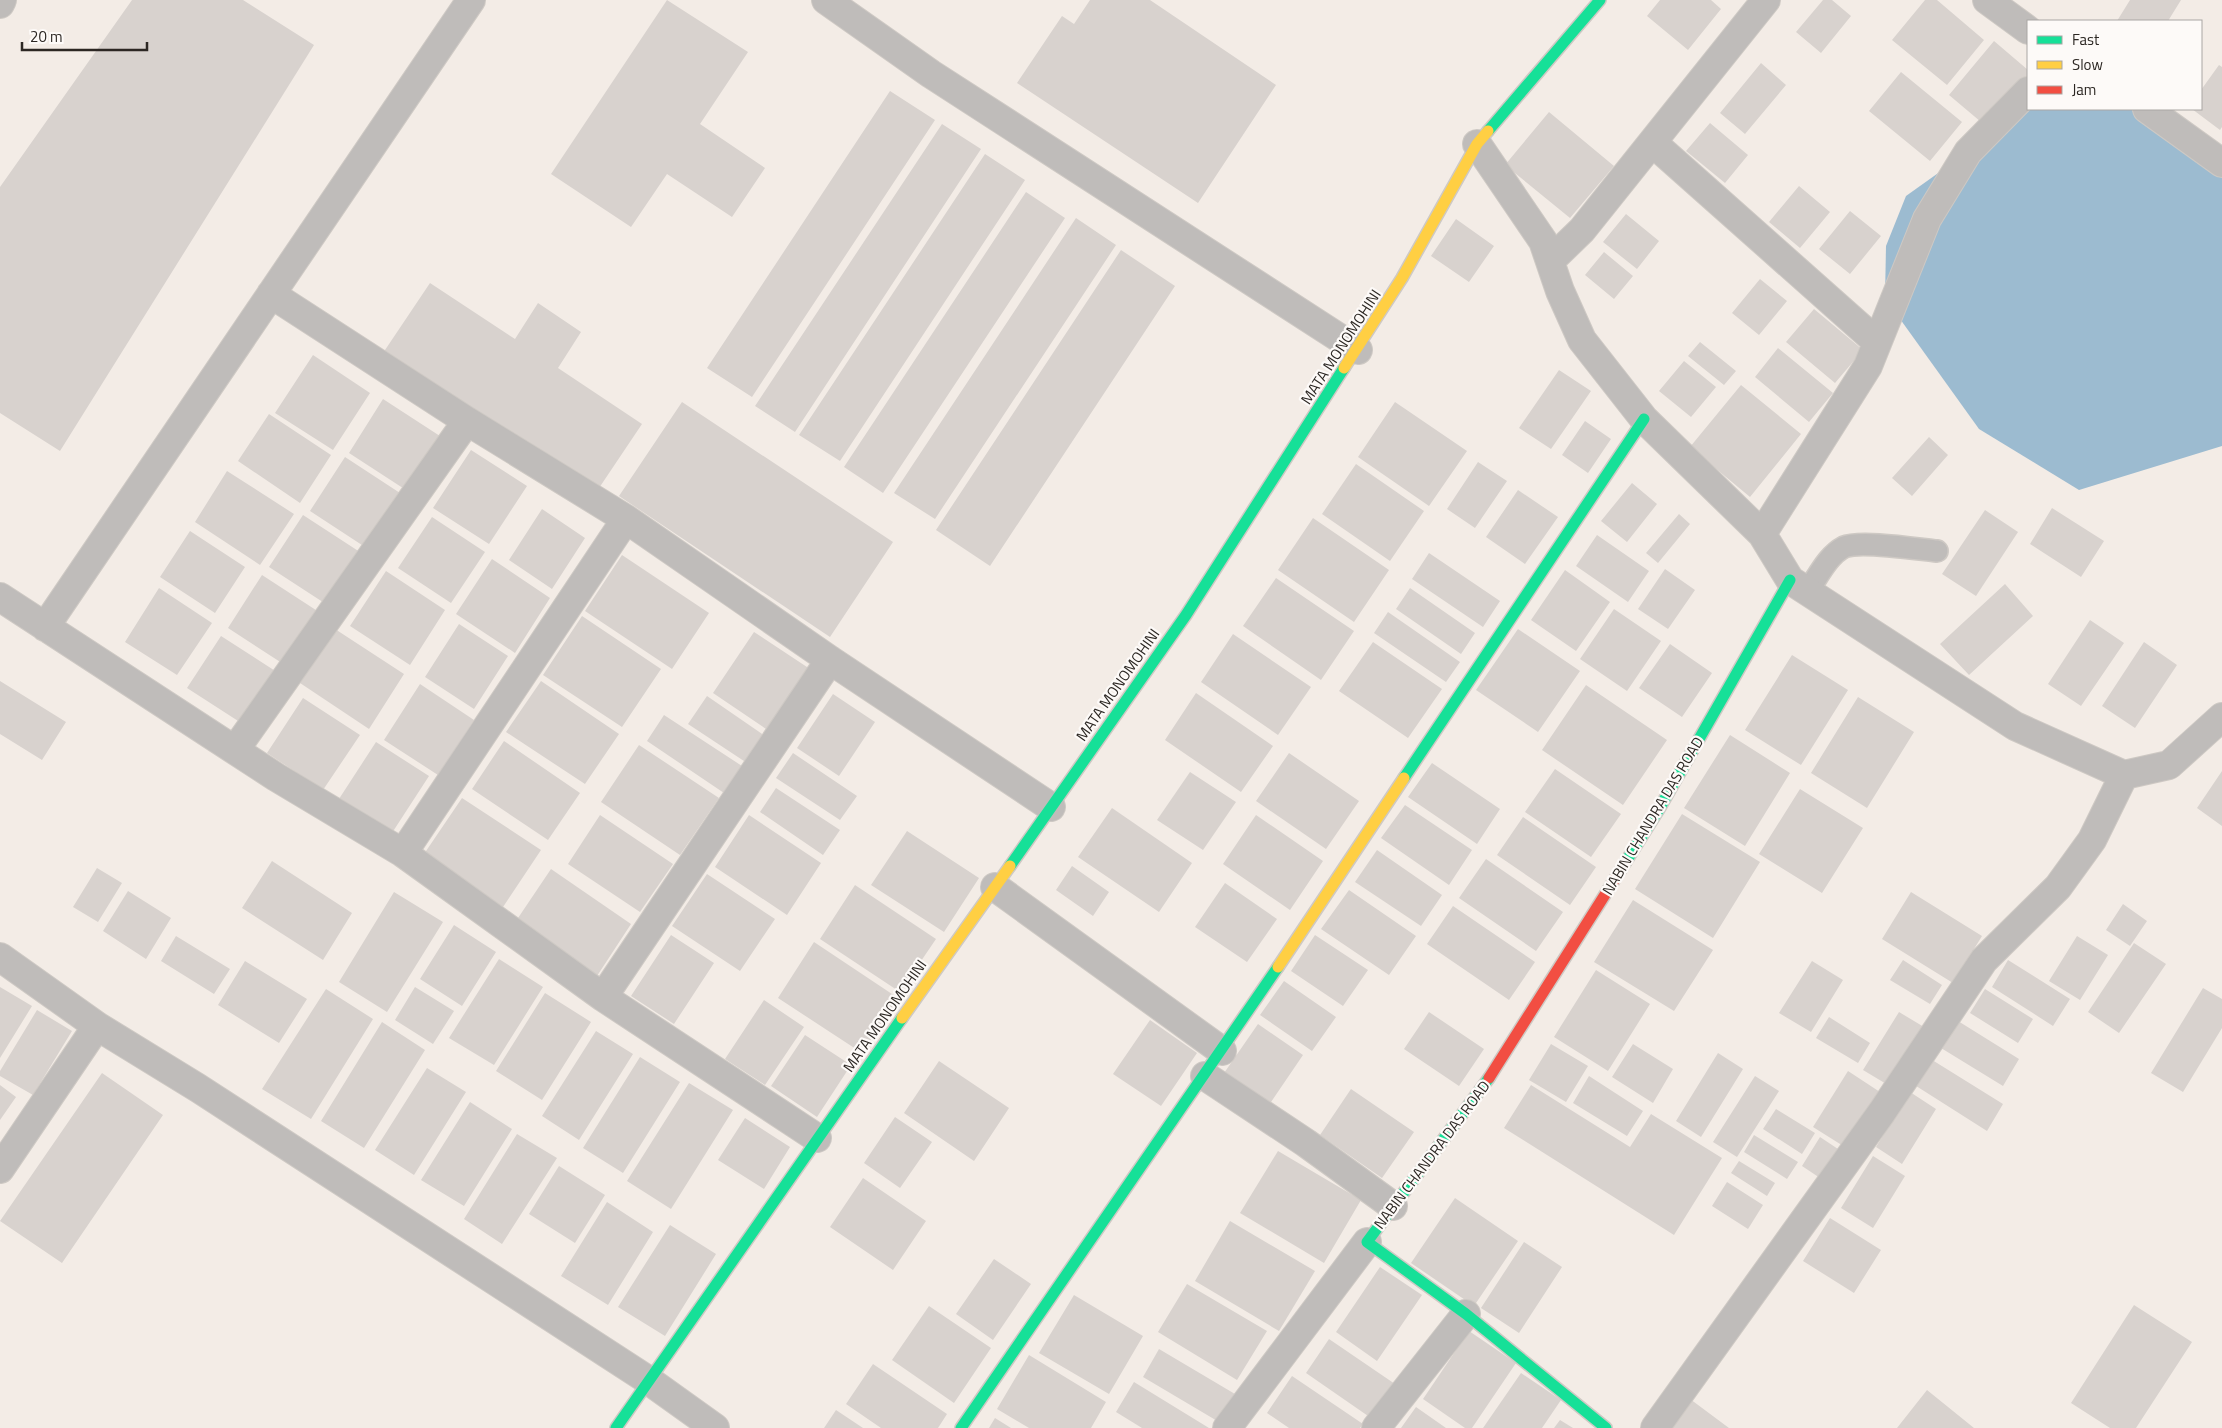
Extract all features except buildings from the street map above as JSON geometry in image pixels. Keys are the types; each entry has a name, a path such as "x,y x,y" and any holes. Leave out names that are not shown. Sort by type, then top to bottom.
{"street":[{"path":"0,4 2,0"},
{"path":"45,627 471,0"},
{"path":"826,0 931,74 1358,350"},
{"name":"MATA MONOMOHINI","path":"616,1428 817,1138 1186,615 1358,350 1402,278 1477,144 1600,0"},
{"path":"1550,261 1582,230 1766,0"},
{"path":"1987,0 2027,29"},
{"path":"1762,534 1868,366 1927,220 1968,152 2027,92"},
{"path":"2148,110 2222,164"},
{"path":"1653,143 1877,342"},
{"path":"1477,144 1543,240 1560,291 1582,340 1644,419 1762,534 1799,586 2015,726 2124,775 2169,765 2222,717"},
{"path":"271,294 467,421 626,519 830,660 1051,807"},
{"path":"962,1428 1222,1051 1644,419"},
{"path":"235,750 467,421"},
{"path":"403,853 626,519"},
{"name":"NABIN CHANDRA DAS ROAD","path":"1606,1428 1466,1314 1367,1242 1484,1088 1799,586"},
{"path":"0,597 235,750 403,853 603,997 817,1138"},
{"path":"603,997 830,660"},
{"path":"1655,1428 1882,1112 1984,960 2058,887 2092,840 2124,775"},
{"path":"994,887 1222,1051"},
{"path":"0,957 98,1026 198,1088 648,1380 715,1428"},
{"path":"0,1169 98,1026"},
{"path":"1205,1076 1306,1143 1393,1206"},
{"path":"1227,1428 1367,1242"},
{"path":"1376,1428 1466,1314"}],"lane":[{"path":"1799,586 1845,547 1860,544 1937,551"}],"water":[{"path":"2027,110 2155,110 2222,161 2222,446 2079,490 1979,429 1885,298 1886,246 1906,196"}],"traffic: fast":[{"path":"1488,131 1600,0"},
{"path":"1010,866 1186,615 1344,368"},
{"path":"1404,778 1644,419"},
{"path":"1625,863 1659,809 1790,580"},
{"path":"961,1428 1278,967"},
{"path":"616,1428 902,1018"},
{"path":"1489,1078 1367,1242 1466,1314 1606,1428"}],"traffic: slow":[{"path":"1344,368 1402,278 1477,144 1488,131"},
{"path":"1278,967 1404,778"},
{"path":"902,1018 1010,866"}],"traffic: jam":[{"path":"1489,1078 1625,863"}]}
